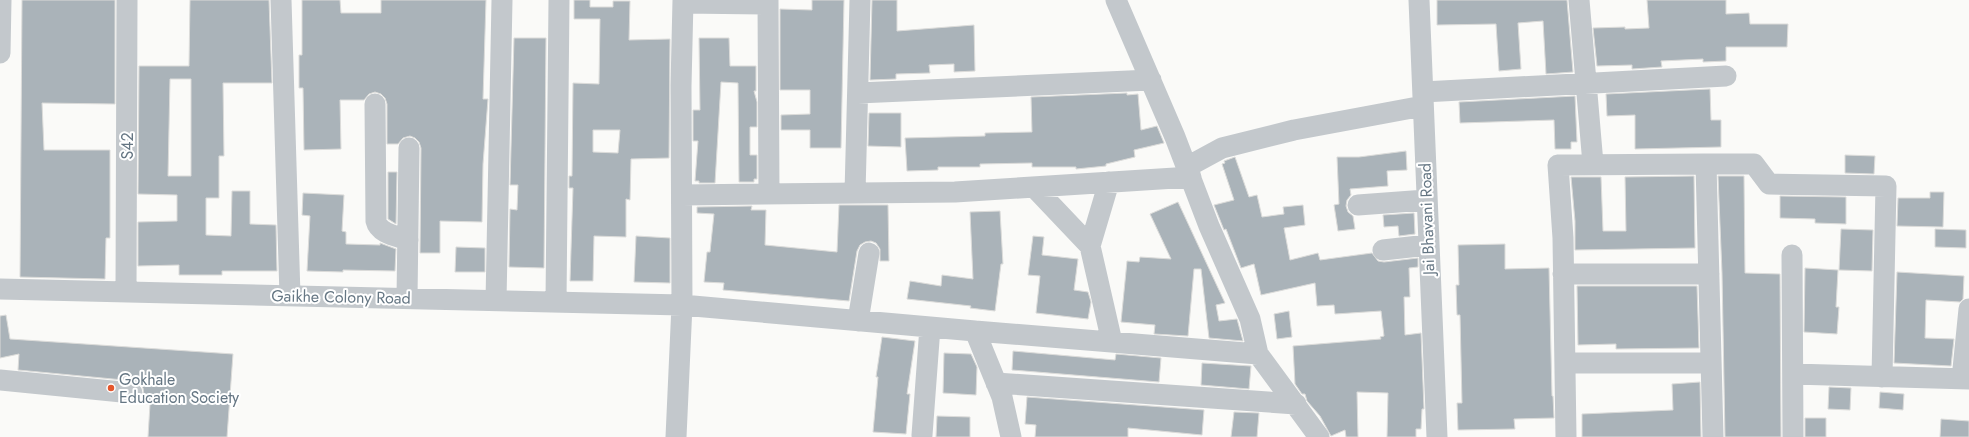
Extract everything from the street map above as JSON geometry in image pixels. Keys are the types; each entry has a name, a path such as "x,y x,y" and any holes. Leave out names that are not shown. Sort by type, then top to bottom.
{"street":[{"path":"0,53 1,0"},
{"name":"S42","path":"126,292 127,0"},
{"path":"281,0 290,296"},
{"path":"496,301 502,0"},
{"path":"556,302 559,0"},
{"path":"855,193 860,0"},
{"path":"1116,0 1189,172 1209,226 1250,319 1258,354 1319,437"},
{"name":"Jai Bhavani Road","path":"1419,0 1426,200 1437,437"},
{"path":"1579,0 1593,164"},
{"path":"676,437 682,305 683,2 768,2 768,194"},
{"path":"682,195 955,192 1109,182 1189,172 1222,148 1423,99 1586,83 1726,76"},
{"path":"858,93 1151,80"},
{"path":"375,104 376,221 380,229 384,232 408,240"},
{"path":"407,299 409,148"},
{"path":"1706,164 1713,437"},
{"path":"1566,437 1563,274 1558,165 1754,164 1769,184 1886,186 1882,377"},
{"path":"1109,182 1090,246 1112,342"},
{"path":"1034,187 1090,246"},
{"path":"1358,206 1426,200"},
{"path":"1383,250 1428,246"},
{"path":"858,321 869,253"},
{"path":"1792,255 1793,437"},
{"path":"1563,274 1709,274"},
{"name":"Gaikhe Colony Road","path":"0,289 682,305 1258,354"},
{"path":"1793,374 1966,379 1969,309"},
{"path":"922,435 930,327"},
{"path":"975,331 1002,397 1011,437"},
{"path":"1565,363 1711,363"},
{"path":"0,380 132,393"},
{"path":"996,382 1296,404"}],"building":[{"path":"22,0 115,0 115,104 42,103 44,150 110,150 110,238 106,238 105,279 20,277"},
{"path":"190,0 269,0 272,83 223,83 224,156 219,156 219,198 206,198 206,235 231,236 232,191 250,191 250,224 276,225 277,271 222,271 222,275 179,275 179,265 138,266 138,222 177,221 177,195 138,194 139,66 189,66","holes":["170,79 191,79 191,176 168,176"]},
{"path":"302,0 340,0 341,13 381,13 381,0 486,0 483,99 488,99 483,164 482,222 440,221 440,253 420,253 421,148 419,142 410,136 403,138 398,144 387,144 387,104 385,98 381,94 375,92 369,94 364,100 340,100 341,149 304,150 303,88 299,88 299,55 302,55"},
{"path":"574,0 590,0 590,7 613,7 613,1 630,1 629,40 670,39 669,158 631,159 630,200 626,199 626,237 594,236 593,281 570,281 573,188 569,188 569,176 572,176 573,83 599,84 600,19 574,19","holes":["593,130 620,130 618,153 593,152"]},
{"path":"812,0 844,0 841,148 810,148 810,130 781,130 781,115 810,114 810,90 780,90 780,9 812,10"},
{"path":"872,0 897,0 897,31 974,25 975,71 954,72 954,64 929,65 930,73 896,74 896,79 870,80"},
{"path":"1437,0 1567,0 1573,72 1546,74 1543,21 1518,23 1521,69 1499,71 1496,24 1437,25"},
{"path":"1647,0 1726,0 1726,14 1749,13 1750,24 1788,24 1787,47 1726,47 1726,61 1703,62 1703,59 1661,61 1662,67 1632,69 1632,65 1597,66 1593,28 1649,28"},
{"path":"514,38 546,38 544,268 509,267 510,209 517,210 518,185 510,185"},
{"path":"699,38 729,38 730,66 756,66 756,91 754,91 757,102 757,127 750,127 750,155 757,155 757,179 754,179 754,182 739,182 738,83 721,82 715,183 699,183 699,181 695,181 698,141 693,141 693,110 700,110"},
{"path":"1710,89 1711,120 1721,120 1721,147 1635,149 1635,115 1607,116 1606,94"},
{"path":"1127,93 1127,95 1138,94 1141,130 1157,126 1164,143 1134,150 1135,157 1106,164 1106,166 1076,169 1076,167 1032,167 1032,163 980,164 980,167 938,167 938,170 907,171 905,138 985,136 985,133 1032,132 1031,97"},
{"path":"1575,96 1577,142 1571,142 1571,149 1555,149 1554,120 1460,123 1459,102"},
{"path":"869,113 901,113 901,147 868,146"},
{"path":"1406,151 1407,170 1387,171 1388,186 1350,189 1351,195 1347,200 1346,206 1348,212 1353,216 1355,229 1338,231 1334,205 1339,204 1337,157 1359,157"},
{"path":"1845,155 1875,156 1874,174 1845,173"},
{"path":"1235,157 1249,197 1257,195 1262,217 1284,214 1283,207 1303,205 1305,225 1284,228 1290,260 1318,253 1320,260 1372,253 1378,261 1384,262 1418,258 1418,267 1409,268 1410,297 1404,297 1405,335 1421,333 1424,409 1422,409 1421,429 1416,429 1416,437 1387,437 1388,393 1357,392 1358,437 1346,437 1345,430 1331,436 1320,416 1307,401 1305,394 1302,394 1295,384 1293,346 1381,339 1380,337 1384,336 1381,311 1335,314 1334,305 1317,306 1315,283 1261,295 1254,264 1241,268 1226,229 1224,230 1214,205 1234,200 1222,164 1225,163 1224,161"},
{"path":"388,172 397,172 396,224 388,219"},
{"path":"1694,176 1695,248 1575,250 1575,221 1571,177 1601,177 1603,231 1626,231 1625,177"},
{"path":"1718,176 1744,176 1745,273 1780,274 1781,437 1725,437 1722,273"},
{"path":"1930,192 1944,192 1943,227 1897,226 1898,198 1930,198"},
{"path":"303,193 344,195 342,231 346,232 346,244 380,245 380,243 396,249 395,271 307,271 310,216 302,215"},
{"path":"1780,196 1846,197 1846,224 1815,223 1815,219 1780,218"},
{"path":"1178,202 1225,303 1216,305 1219,321 1237,319 1243,341 1209,338 1201,269 1194,269 1188,336 1154,334 1155,325 1121,322 1127,261 1139,262 1140,257 1171,259 1150,214"},
{"path":"839,205 888,205 889,261 880,261 880,249 876,243 871,241 860,245 857,251 849,301 723,290 724,283 704,282 707,252 710,252 714,214 697,213 697,207 752,206 751,210 766,210 765,245 837,252"},
{"path":"1000,211 1003,264 1001,264 995,311 970,308 971,306 907,299 910,281 941,286 942,275 973,279 970,212"},
{"path":"1414,213 1415,234 1399,236 1398,226 1384,227 1383,215"},
{"path":"1841,229 1873,230 1872,271 1839,270"},
{"path":"1935,229 1966,230 1966,248 1935,247"},
{"path":"636,236 670,238 670,283 634,282"},
{"path":"1033,236 1044,237 1042,255 1078,259 1074,290 1088,292 1091,302 1088,319 1036,313 1040,276 1028,275"},
{"path":"1505,244 1505,269 1549,268 1552,396 1554,418 1514,419 1515,429 1458,430 1457,403 1462,403 1460,315 1457,315 1456,285 1459,285 1458,245"},
{"path":"456,247 485,248 485,272 455,272"},
{"path":"1805,268 1838,270 1836,307 1839,307 1837,334 1804,332"},
{"path":"1897,272 1964,276 1963,299 1960,302 1926,300 1925,338 1954,339 1951,366 1894,363"},
{"path":"1577,286 1697,286 1699,348 1616,349 1616,344 1578,345"},
{"path":"1289,311 1292,337 1277,339 1274,314"},
{"name":"Gokhale Education Society","path":"6,315 10,339 233,354 227,437 148,437 150,404 138,403 144,395 143,388 134,381 18,370 19,354 0,358 0,316"},
{"path":"882,337 915,341 907,394 910,394 906,434 873,432 878,377 876,377"},
{"path":"1013,351 1115,360 1116,354 1161,358 1159,382 1012,370"},
{"path":"944,353 971,354 977,367 976,395 943,393"},
{"path":"1202,363 1251,366 1249,389 1201,385"},
{"path":"1700,382 1701,437 1582,437 1582,414 1673,410 1672,384"},
{"path":"1829,387 1851,388 1850,410 1828,409"},
{"path":"1880,392 1904,394 1903,410 1879,408"},
{"path":"1027,397 1204,410 1202,435 1128,428 1128,437 1035,437 1036,425 1025,424"},
{"path":"1234,412 1259,413 1257,437 1231,437"},
{"path":"937,416 970,417 970,437 936,437"},
{"path":"1805,418 1826,418 1826,437 1805,437"},
{"path":"1941,419 1969,421 1969,437 1940,437"}],"place":[{"name":"Gokhale Education Society","path":"111,388"}]}
